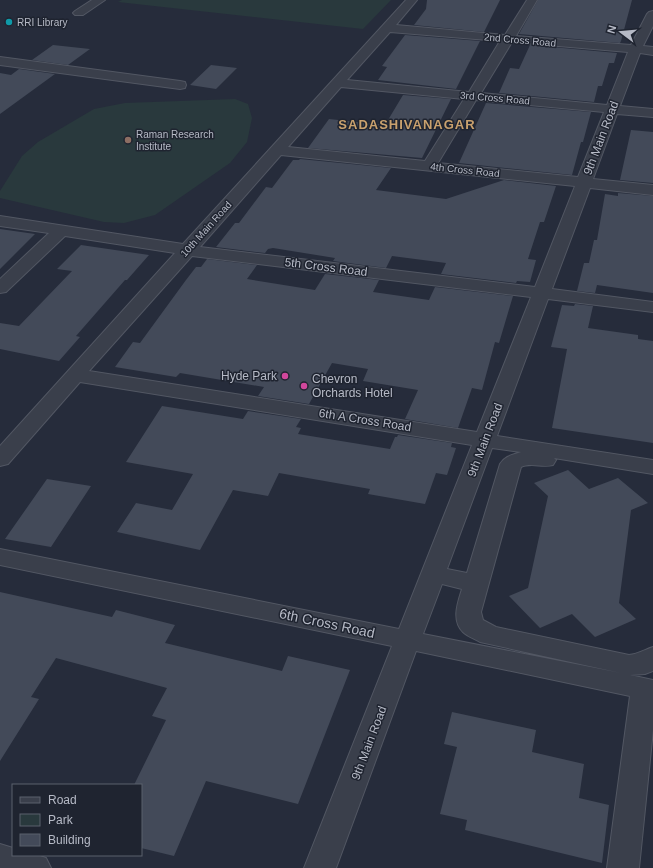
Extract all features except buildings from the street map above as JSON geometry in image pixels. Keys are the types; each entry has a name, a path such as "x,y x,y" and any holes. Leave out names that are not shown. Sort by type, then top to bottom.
{"street":[{"path":"79,13 100,0"},
{"name":"10th Main Road","path":"0,459 412,0"},
{"path":"429,166 532,0"},
{"name":"9th Main Road","path":"320,868 613,109 644,50 653,14"},
{"name":"2nd Cross Road","path":"387,28 644,50"},
{"path":"0,61 180,85"},
{"path":"113,87 126,77"},
{"name":"3rd Cross Road","path":"338,83 653,113"},
{"name":"4th Cross Road","path":"278,150 653,190"},
{"name":"5th Cross Road","path":"0,221 187,250 653,307"},
{"path":"0,288 61,231"},
{"name":"6th A Cross Road","path":"76,375 653,467"},
{"path":"653,480 530,457 520,458 511,464 468,612 472,625 489,635 629,665 645,664 653,656"},
{"path":"476,465 510,471"},
{"name":"6th Cross Road","path":"0,557 649,689"},
{"path":"433,574 476,583"},
{"path":"624,868 649,689"},
{"path":"0,858 35,868"}],"green space":[{"path":"122,0 391,0 363,29 118,2"},
{"path":"235,99 248,104 252,118 247,142 230,163 155,215 124,223 104,222 0,198 0,191 22,156 38,142 94,109 125,103"}],"place":[{"name":"RRI Library","path":"9,22"},
{"name":"Raman Research Institute","path":"128,140"},
{"name":"Hyde Park","path":"285,376"},
{"name":"Chevron Orchards Hotel","path":"304,386"}],"district":[{"name":"SADASHIVANAGAR","path":"407,124"}]}
